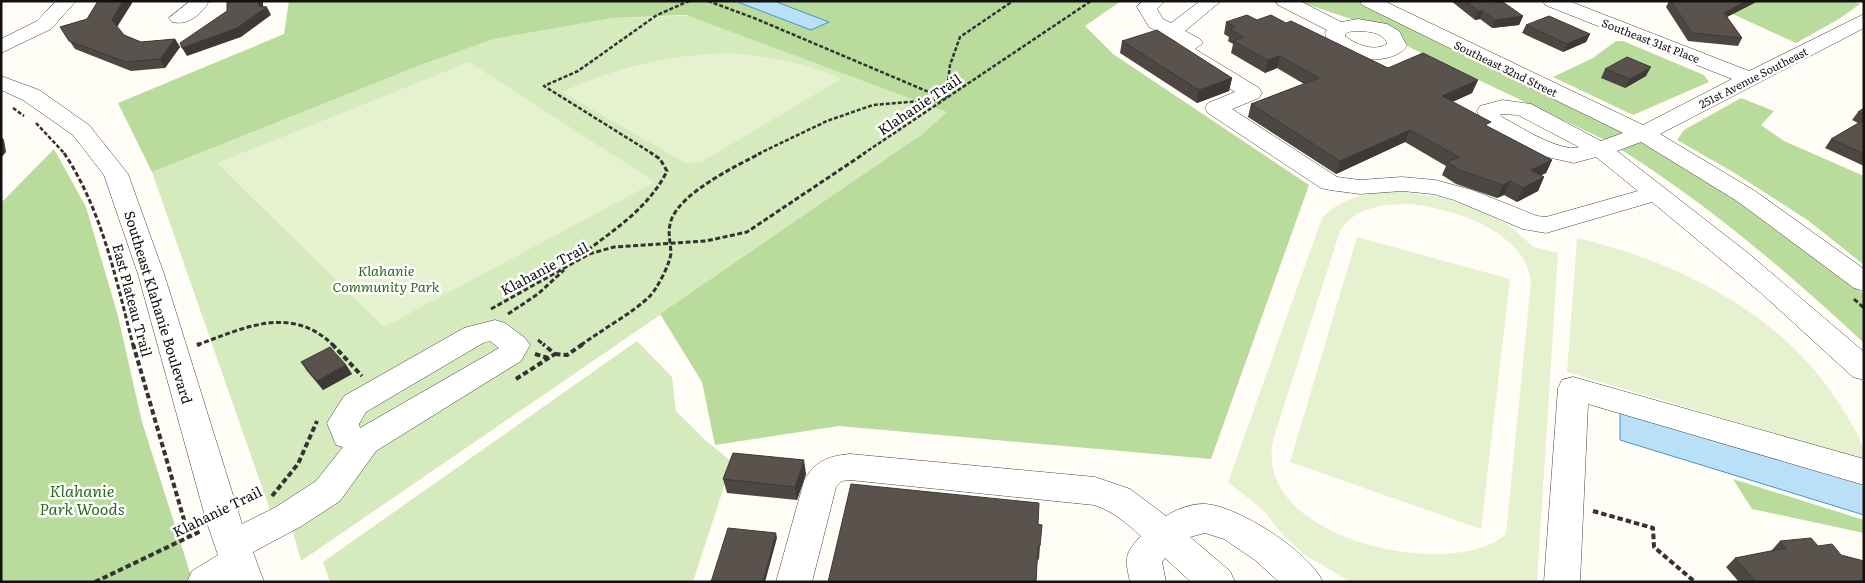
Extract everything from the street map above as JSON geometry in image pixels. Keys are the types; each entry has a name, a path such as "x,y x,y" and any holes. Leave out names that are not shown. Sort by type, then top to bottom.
{"street":[{"path":"1,35 66,1"},
{"path":"1,47 44,25 66,1"},
{"path":"180,18 196,8 200,1"},
{"path":"1156,1 1146,7 1156,23 1193,43 1179,48 1251,93 1216,108 1330,183 1360,187 1402,184 1435,187 1463,195 1516,218 1546,225 1657,193 1802,311 1864,369"},
{"path":"1173,31 1212,1"},
{"path":"1285,1 1338,29"},
{"name":"Southeast 32nd Street","path":"1369,1 1643,134 1746,196 1864,282"},
{"name":"Southeast 31st Place","path":"1552,1 1750,79"},
{"name":"251st Avenue Southeast","path":"1657,193 1599,149 1643,134 1864,20"},
{"name":"Southeast Klahanie Boulevard","path":"4,93 31,95 62,115 81,130 116,174 148,265 235,552"},
{"path":"205,582 235,552 328,491 365,442 511,354 515,345 495,330 474,335 355,404 343,423 347,436 365,442"},
{"path":"1562,582 1573,388 1864,472"},
{"path":"794,582 821,481 833,469 850,467 1096,492 1118,499 1165,536 1217,582"},
{"path":"1148,582 1143,558 1165,536 1191,519 1223,521 1258,542 1305,582"}],"path":[{"path":"505,316 538,294 569,265 649,198 663,183 667,171 660,159 648,150 544,86 578,71 657,15 689,1"},
{"path":"708,1 946,99"},
{"path":"946,99 950,65 960,37 1013,1"},
{"name":"Klahanie Trail","path":"485,313 589,254 614,247 706,241 747,232 1091,1"},
{"path":"4,93 28,118"},
{"path":"555,354 567,355 650,296 663,276 671,253 667,244 674,214 707,182 820,124 873,105 946,99"},
{"name":"East Plateau Trail","path":"35,122 61,148 78,174 104,236 135,352 189,537"},
{"path":"174,353 237,331 289,321 305,325 319,332 367,382"},
{"name":"Klahanie Trail","path":"266,500 270,498 298,464 321,414"},
{"path":"1566,503 1653,528 1654,547 1695,582"},
{"name":"Klahanie Trail","path":"95,582 189,537 235,552"}],"green space":[{"path":"289,1 1121,1 1085,26 1113,54 1309,185 1211,459 839,426 715,445 702,382 660,314 921,135 947,112 686,15 614,18 494,39 426,63 152,172 118,103 284,34"},
{"name":"Klahanie Community Park","path":"1121,1 947,112 921,135 857,180 301,561 285,503 270,510 152,172 426,63 494,39 615,18"},
{"path":"1297,1 1361,1 1579,107 1662,154 1769,222 1864,294 1864,343 1740,235 1675,186 1607,141 1409,47 1399,35"},
{"path":"1698,1 1853,1 1860,4 1839,19 1796,43 1737,16"},
{"path":"1616,41 1623,41 1704,75 1709,82 1633,115 1553,77 1593,58"},
{"path":"725,53 784,60 813,68 841,79 701,162 686,163 562,92 622,69 642,64 682,57"},
{"path":"469,62 655,182 384,327 217,163"},
{"path":"1741,98 1774,111 1761,125 1784,141 1864,176 1864,265 1809,221 1733,172 1677,140 1684,130"},
{"name":"Klahanie Park Woods","path":"54,149 86,207 118,316 142,422 193,582 1,582 1,203"},
{"path":"1382,192 1404,192 1440,197 1476,208 1508,225 1534,247 1558,253 1537,582 1351,582 1305,555 1283,535 1263,510 1228,482 1322,218 1331,210 1350,199","holes":["1401,204 1428,207 1466,217 1502,236 1516,249 1526,264 1531,282 1506,534 1480,548 1444,554 1402,552 1360,542 1322,525 1291,502 1274,472 1274,437 1340,231 1354,216 1371,208"]},
{"path":"1357,237 1510,279 1481,529 1290,462"},
{"path":"1577,238 1616,248 1691,278 1727,297 1760,320 1791,346 1818,375 1842,408 1857,433 1862,446 1864,460 1567,372"},
{"path":"637,341 672,377 676,411 704,439 732,462 693,582 330,582 323,562"},
{"path":"1733,479 1864,520 1864,533 1752,509"}],"water":[{"path":"735,1 774,1 829,22 811,30"},
{"path":"1620,406 1864,481 1864,515 1620,440"}],"building":[{"path":"98,1 123,1 112,20 124,35 141,42 175,39 160,59 126,62 69,41 60,27 87,19"},
{"path":"227,1 259,1 259,6 267,7 237,28 182,48 180,43 227,11"},
{"path":"1465,1 1503,2 1523,16 1495,20"},
{"path":"1671,1 1747,1 1724,13 1742,38 1692,33"},
{"path":"1247,15 1257,20 1271,15 1286,23 1291,21 1388,68 1423,53 1478,80 1442,96 1491,122 1485,125 1552,160 1531,170 1544,177 1523,188 1510,181 1503,185 1462,171 1447,162 1459,157 1410,130 1340,161 1251,104 1319,78 1280,56 1268,60 1233,41 1244,37 1230,29 1235,27 1226,22"},
{"path":"1549,16 1590,34 1567,44 1526,25"},
{"path":"1157,30 1232,78 1199,90 1122,41"},
{"path":"1627,57 1651,67 1630,79 1605,69"},
{"path":"1864,108 1864,114 1858,112"},
{"path":"1864,120 1864,154 1831,139"},
{"path":"330,347 346,365 317,381 301,362"},
{"path":"733,453 804,460 795,487 723,479"},
{"path":"851,484 1039,503 1038,524 1042,525 1040,546 1038,546 1036,582 828,582"},
{"path":"728,528 776,533 763,582 711,582"},
{"path":"1811,538 1818,546 1832,544 1841,555 1864,561 1864,582 1756,582 1735,558 1786,548 1780,541"}]}
